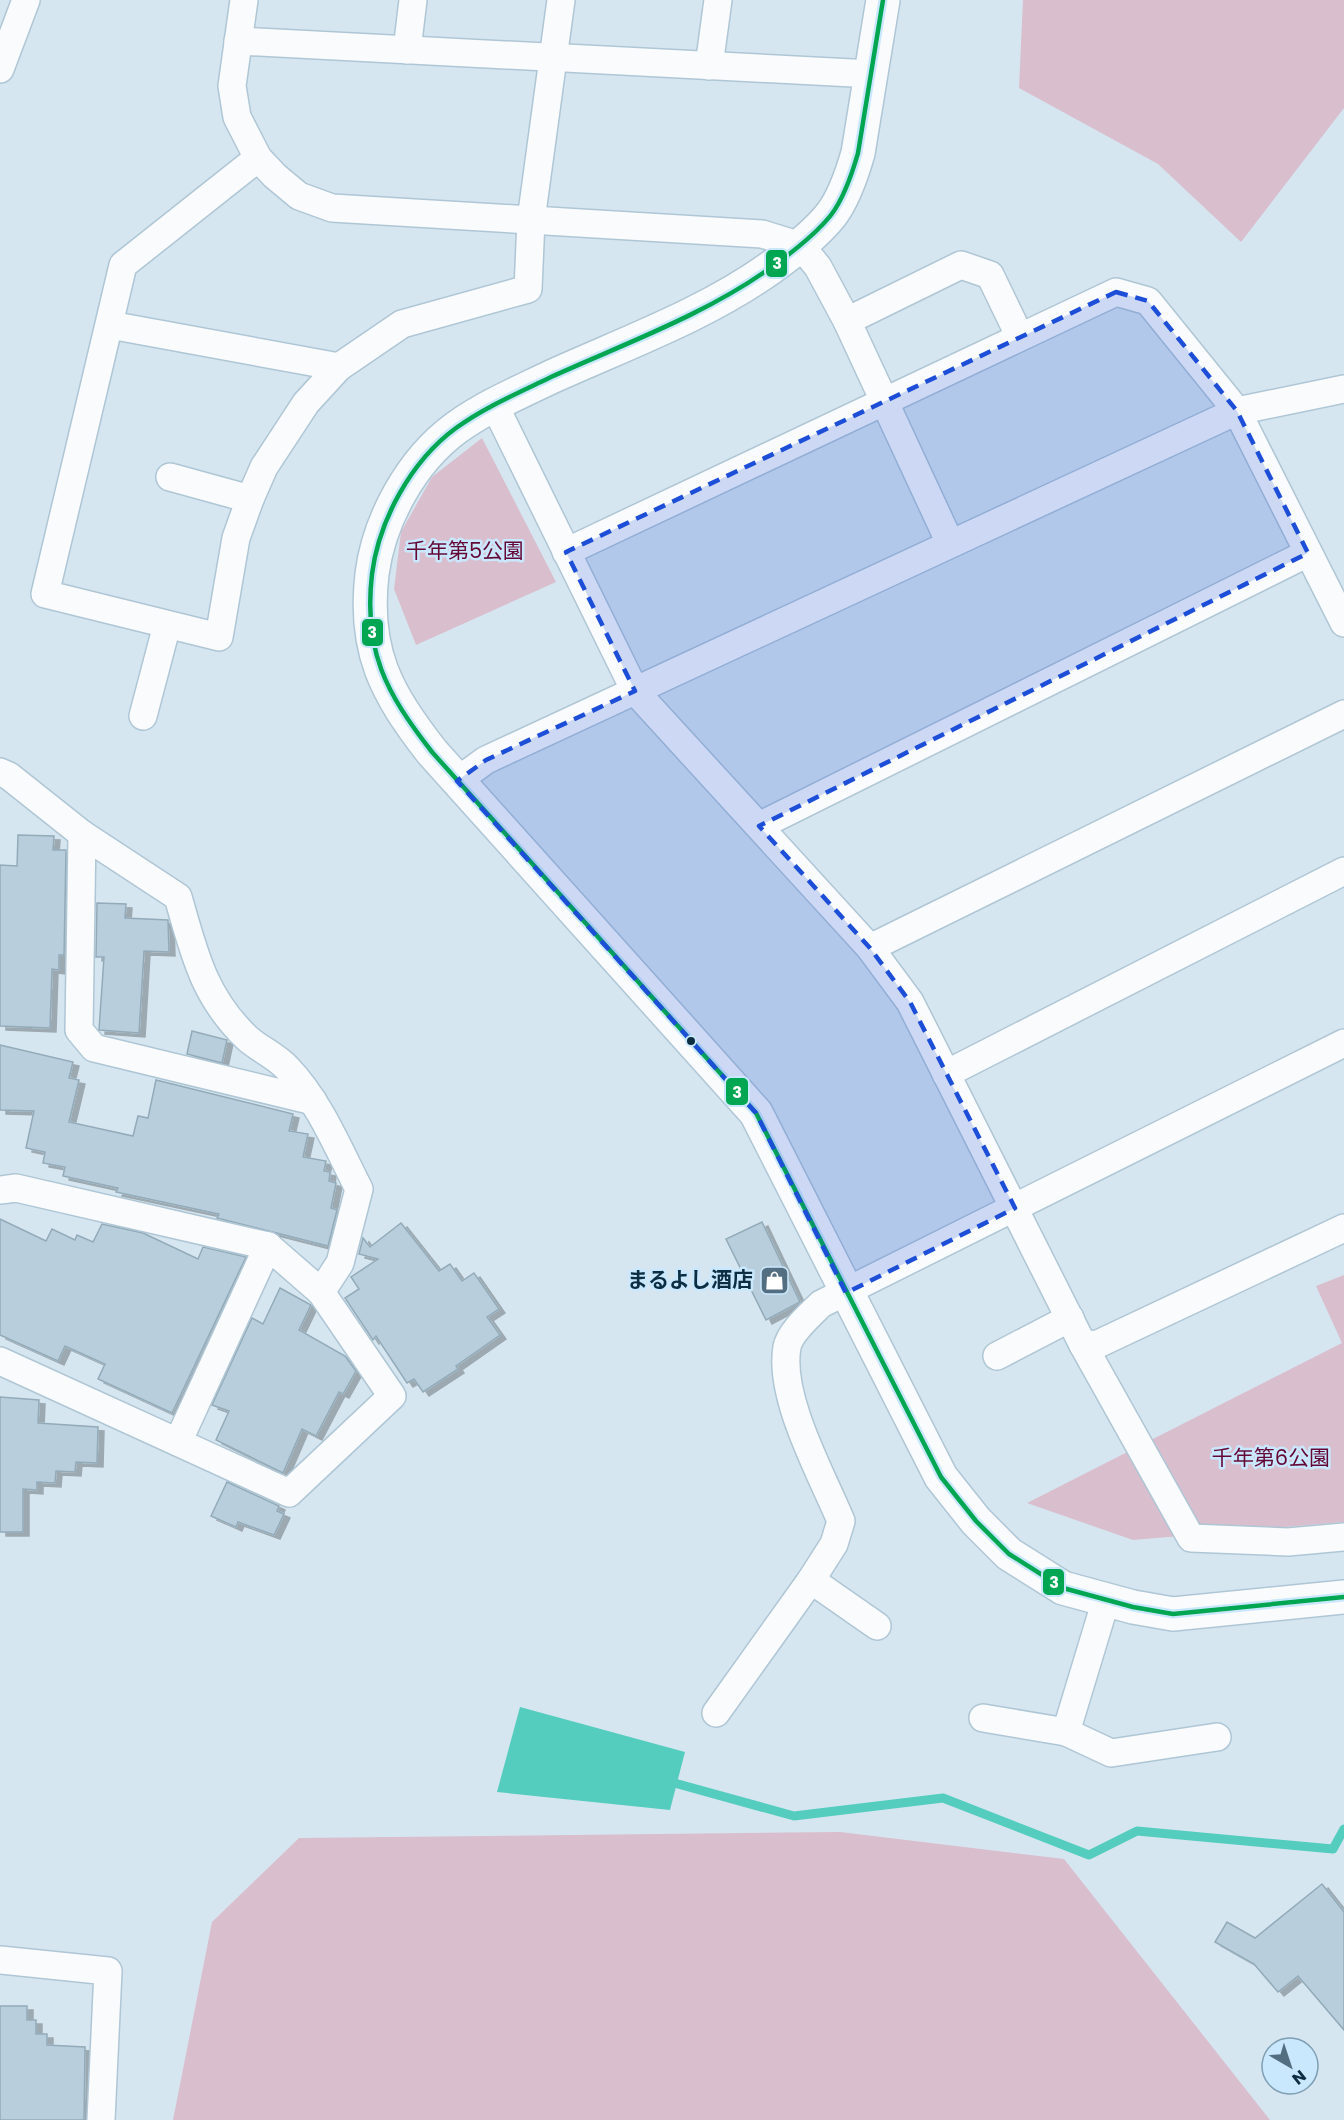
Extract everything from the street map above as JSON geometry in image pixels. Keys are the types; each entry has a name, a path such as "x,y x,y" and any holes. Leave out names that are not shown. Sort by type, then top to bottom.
{"street":[{"path":"0,69 26,0"},
{"path":"244,0 232,86 237,117 258,158 299,196 332,207 762,234 801,246 818,267 847,321 950,543"},
{"path":"406,50 413,0"},
{"path":"258,158 123,265 45,594 219,637 236,538 250,499 264,467 306,403 339,368 402,324 528,289 531,220 561,0"},
{"path":"709,66 718,0"},
{"path":"883,0 865,122 851,176 832,214 801,246 738,292 494,404 454,429 431,452 396,499 375,549 370,594 372,641 381,673 401,712 457,781 756,1113 941,1477 976,1521 1009,1554 1036,1574 1063,1588 1173,1614 1344,1597"},
{"path":"238,41 872,74"},
{"path":"847,321 961,265 990,275 1020,337"},
{"path":"566,552 1116,292 1148,301 1237,411 1344,623"},
{"path":"110,325 339,368"},
{"path":"457,781 486,760 1237,411 1344,389"},
{"path":"494,404 635,691 870,948 910,1002 1083,1345 1191,1538 1288,1542 1344,1537"},
{"path":"170,477 250,499"},
{"path":"759,826 1308,554"},
{"path":"143,716 168,625"},
{"path":"870,948 1344,714"},
{"path":"0,772 9,776 82,834 178,897 201,975 219,1006 248,1038 287,1067 313,1101 359,1189 340,1263 321,1292"},
{"path":"82,834 79,1030 94,1048 313,1101"},
{"path":"946,1074 1344,871"},
{"path":"716,1713 811,1580 834,1544 841,1521 797,1418 788,1383 787,1346 806,1318 821,1305 1344,1043"},
{"path":"0,1190 16,1188 268,1246 321,1292 392,1396 290,1493 0,1361"},
{"path":"1083,1345 1098,1344 1344,1228"},
{"path":"178,1442 268,1246"},
{"path":"997,1356 1070,1318"},
{"path":"811,1580 877,1626"},
{"path":"1066,1732 1106,1600"},
{"path":"983,1718 1066,1732 1111,1753 1217,1737"},
{"path":"0,1960 108,1971 101,2120"}],"highlighted area":[{"path":"1116,292 1148,301 1237,411 1308,553 759,826 870,948 910,1002 1015,1208 846,1293 756,1113 457,781 486,760 635,691 566,552"}],"green space":[{"path":"1023,0 1344,0 1344,108 1241,242 1158,164 1019,88"},
{"name":"千年第5公園","path":"482,438 556,582 416,645 394,589 401,532 432,477"},
{"name":"千年第6公園","path":"1344,1275 1344,1522 1133,1540 1027,1503 1342,1343 1316,1286"},
{"path":"840,1832 1064,1859 1270,2120 173,2120 212,1922 299,1838"}],"shaded area":[{"path":"520,1707 685,1752 670,1810 497,1792"}],"building":[{"path":"18,835 54,836 53,850 66,850 64,955 59,955 59,970 52,969 50,1028 0,1026 0,865 17,866"},
{"path":"97,903 126,904 125,918 168,920 169,952 144,951 139,1033 99,1030 104,957 96,957"},
{"path":"192,1031 227,1040 222,1063 187,1054"},
{"path":"0,1045 73,1062 69,1078 79,1080 69,1122 133,1136 138,1116 148,1118 156,1080 293,1114 289,1131 308,1134 303,1157 326,1161 324,1171 330,1172 329,1181 336,1183 331,1208 337,1210 328,1246 217,1218 219,1214 116,1192 118,1188 63,1176 65,1167 43,1163 45,1152 26,1148 34,1111 0,1110"},
{"path":"0,1219 46,1241 52,1229 75,1240 77,1235 93,1242 102,1224 143,1233 198,1259 203,1247 246,1257 172,1413 98,1379 105,1364 65,1346 58,1361 0,1335"},
{"path":"762,1222 800,1302 766,1320 726,1239"},
{"path":"401,1223 439,1271 450,1264 462,1281 474,1273 499,1309 487,1317 500,1335 456,1366 458,1369 423,1392 414,1379 407,1383 376,1336 373,1340 345,1298 359,1289 351,1277 378,1259 359,1254 363,1238 370,1247"},
{"path":"280,1288 311,1305 299,1330 345,1356 356,1371 343,1394 339,1392 316,1436 302,1429 283,1473 216,1440 229,1411 212,1405 252,1318 263,1324"},
{"path":"0,1397 39,1400 38,1423 98,1427 97,1463 76,1462 75,1472 56,1471 55,1483 37,1482 37,1490 23,1489 23,1532 0,1532"},
{"path":"227,1482 279,1506 277,1511 284,1514 274,1535 238,1522 236,1527 211,1516"},
{"path":"1322,1884 1344,1912 1344,2030 1298,1976 1278,1992 1254,1964 1215,1942 1227,1922 1255,1938"},
{"path":"0,2006 27,2006 27,2020 36,2020 36,2034 47,2034 47,2045 85,2047 84,2120 0,2120"}],"waterway":[{"path":"667,1781 794,1816 943,1798 1089,1855 1137,1831 1333,1849 1344,1829"}],"transit line":[{"name":"3","path":"883,0 858,153 844,193 825,222 789,255 721,299 478,413 440,442 411,474 382,533 372,574 371,626 381,670 402,710 432,752 756,1113 941,1477 976,1521 1009,1554 1063,1588 1133,1607 1173,1614 1344,1597"}],"place":[{"name":"まるよし酒店","path":"774,1280"}]}
